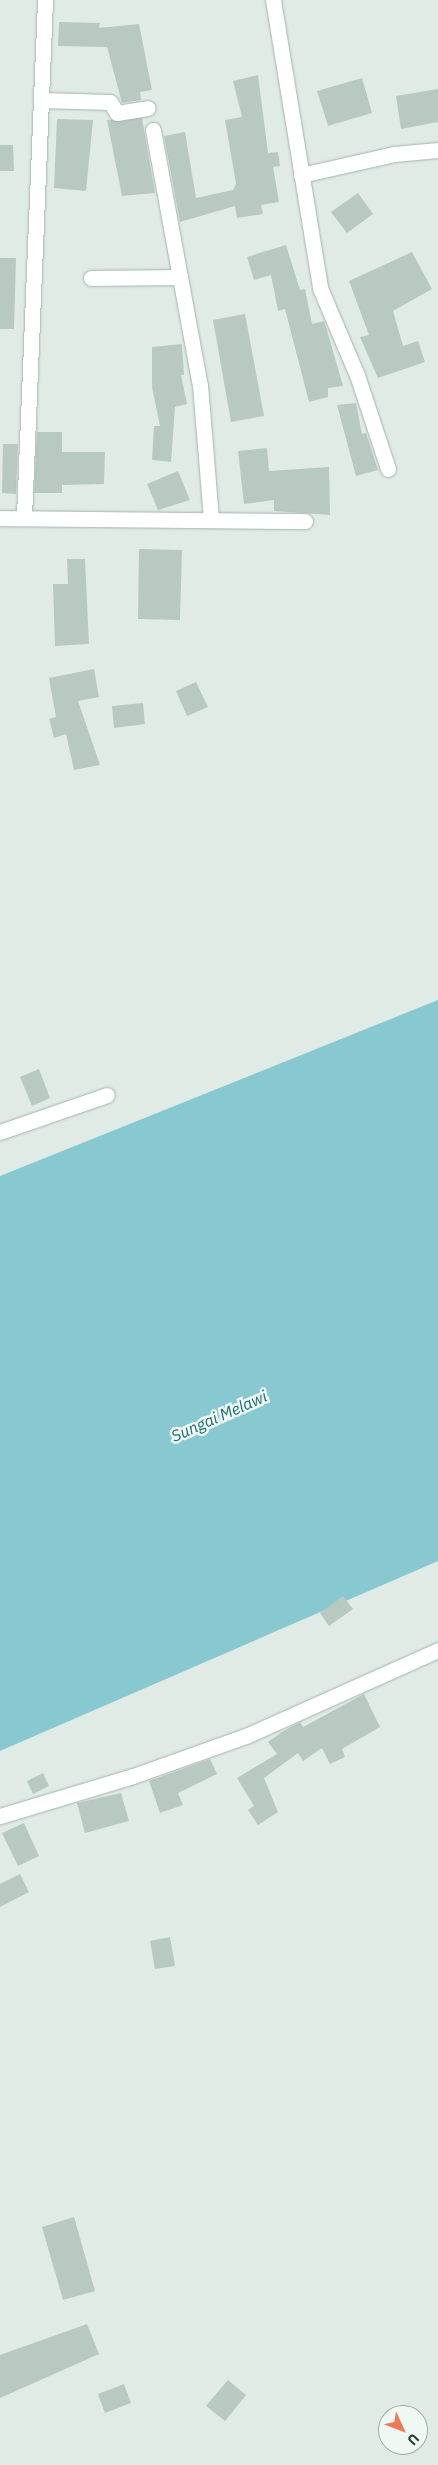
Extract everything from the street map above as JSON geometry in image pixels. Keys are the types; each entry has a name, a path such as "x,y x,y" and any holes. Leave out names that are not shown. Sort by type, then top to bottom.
{"street":[{"path":"24,516 45,0"},
{"path":"273,0 320,288 357,375 388,469"},
{"path":"42,100 110,102 117,113 148,108"},
{"path":"153,130 200,385 211,520"},
{"path":"301,175 394,154 438,150"},
{"path":"91,278 180,277"},
{"path":"0,518 24,516 305,521"},
{"path":"0,1132 107,1095"},
{"path":"0,1816 134,1776 248,1735 438,1650"}],"water":[{"name":"Sungai Melawi","path":"438,1000 438,1561 0,1751 0,1176"}],"building":[{"path":"59,22 100,23 99,28 139,24 152,90 140,92 141,100 122,103 107,47 58,46"},
{"path":"258,75 268,153 278,152 280,166 273,167 279,202 261,205 263,214 237,218 235,206 180,222 164,136 185,132 196,198 233,190 236,184 225,120 242,117 233,81"},
{"path":"362,78 372,113 328,126 317,91"},
{"path":"438,89 438,122 401,129 396,96"},
{"path":"142,118 155,193 122,196 107,120"},
{"path":"57,119 93,120 86,191 54,188"},
{"path":"0,145 13,145 14,171 0,171"},
{"path":"358,193 373,214 347,233 331,212"},
{"path":"286,245 300,290 305,289 312,324 324,321 343,386 328,388 328,397 309,402 285,309 278,311 271,275 254,280 247,257"},
{"path":"412,252 432,289 393,311 403,346 418,341 425,362 378,378 360,337 369,335 349,281"},
{"path":"0,258 16,258 14,329 0,329"},
{"path":"245,314 264,416 231,422 213,320"},
{"path":"182,344 184,375 181,375 187,404 175,407 171,462 152,460 154,426 160,426 152,387 152,347"},
{"path":"356,403 362,434 366,433 378,470 356,476 337,405"},
{"path":"37,432 62,432 62,452 105,452 104,484 62,485 62,493 34,493"},
{"path":"3,444 18,444 16,494 2,493"},
{"path":"267,448 269,471 329,467 330,515 274,511 274,500 244,504 238,451"},
{"path":"178,471 190,500 158,510 147,484"},
{"path":"139,549 182,550 180,620 138,619"},
{"path":"67,559 85,559 89,644 55,646 53,584 68,584"},
{"path":"94,669 99,697 78,701 100,765 74,770 66,734 54,738 49,719 56,717 49,678"},
{"path":"196,682 208,707 187,716 176,691"},
{"path":"143,703 145,724 114,728 112,706"},
{"path":"39,1069 50,1098 32,1106 20,1077"},
{"path":"343,1596 353,1609 329,1626 320,1613"},
{"path":"364,1694 380,1727 342,1749 345,1757 330,1764 322,1748 303,1761 298,1753 264,1778 278,1812 258,1825 248,1810 254,1806 237,1778 277,1754 268,1742 282,1732 300,1722 303,1727"},
{"path":"210,1759 217,1774 178,1793 183,1805 160,1813 149,1781"},
{"path":"43,1773 49,1786 33,1794 27,1781"},
{"path":"121,1793 129,1821 85,1833 77,1803"},
{"path":"24,1823 39,1856 18,1866 2,1833"},
{"path":"20,1874 29,1892 0,1907 0,1884"},
{"path":"170,1937 175,1966 155,1969 150,1941"},
{"path":"74,2217 95,2291 63,2300 42,2227"},
{"path":"87,2324 99,2354 0,2398 0,2355"},
{"path":"228,2380 246,2395 225,2421 206,2406"},
{"path":"124,2384 131,2403 105,2413 98,2394"}]}
